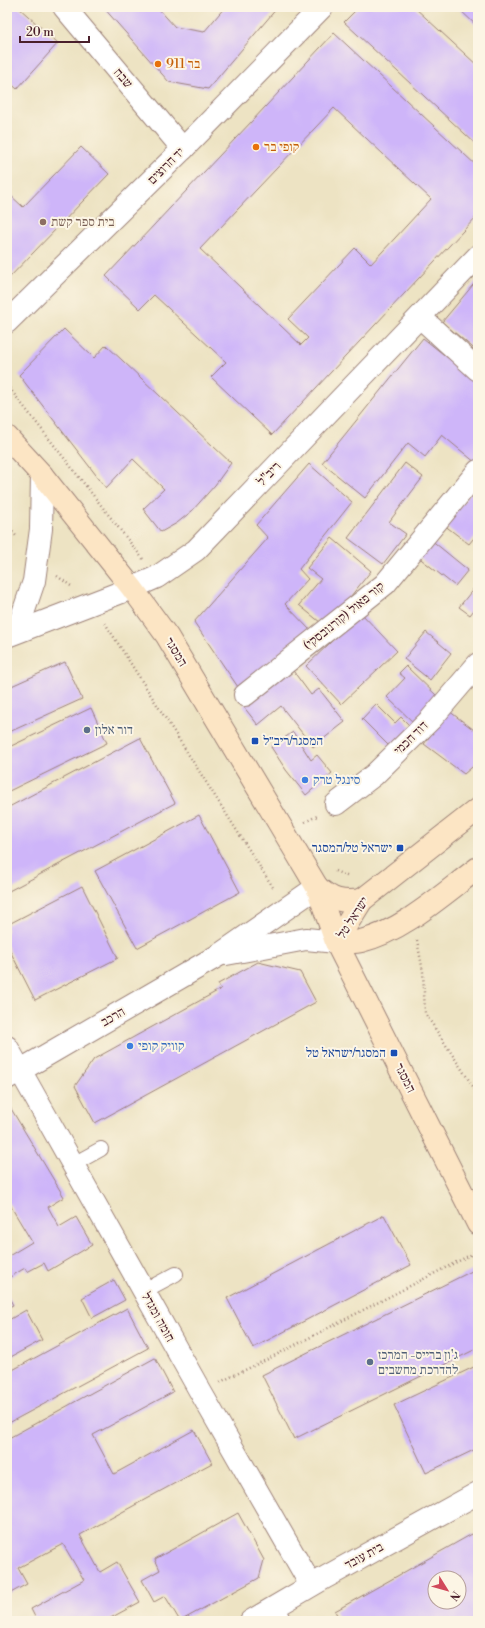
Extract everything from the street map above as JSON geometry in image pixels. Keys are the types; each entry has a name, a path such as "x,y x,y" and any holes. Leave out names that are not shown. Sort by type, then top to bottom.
{"street":[{"name":"שבח","path":"64,7 183,150"},
{"name":"יד חרוצים","path":"7,322 183,150 322,7"},
{"name":"ריב\"ל","path":"12,633 132,588 157,577 196,550 478,256"},
{"path":"420,317 478,370"},
{"name":"המסגר","path":"7,437 42,475 132,588 167,636 316,886 336,942 478,1224"},
{"name":"קור פאול (קורנובסקי)","path":"245,695 385,584 478,471"},
{"name":"ריב\"ל","path":"12,633 34,581 41,529 42,475"},
{"name":"דוד חכמי","path":"336,804 374,775 416,734 431,719 478,664"},
{"name":"ישראל טל","path":"336,942 362,900 478,809"},
{"name":"ישראל טל","path":"336,942 359,941 381,935 405,923 478,868"},
{"name":"המסגר","path":"316,886 335,900 350,902 362,900"},
{"name":"הרכב","path":"13,1075 219,955 316,886"},
{"name":"הרכב","path":"219,955 306,939 336,942"},
{"name":"חומה ומגדל","path":"7,1047 13,1075 72,1164 311,1585"},
{"name":"בית עובד","path":"267,1617 311,1585 478,1493"}],"lane":[{"path":"72,1164 101,1149"},
{"path":"144,1291 176,1274"}],"path":[{"path":"7,526 37,560 92,603 286,908"},
{"path":"417,940 424,972 425,1013 478,1094"},
{"path":"200,1391 268,1359 478,1251"}],"building":[{"path":"7,7 18,7 58,43 17,89 7,80"},
{"path":"103,7 157,7 175,27 204,32 225,7 278,7 208,89 169,82"},
{"path":"359,7 414,7 478,66 478,146 344,22"},
{"path":"457,7 478,7 478,27"},
{"path":"334,33 478,167 478,215 272,435 211,377 226,362 154,295 140,309 106,276","holes":["334,108 431,199 371,264 355,248 288,319 308,338 301,345 200,249"]},
{"path":"81,147 109,174 7,280 7,192 23,207"},
{"path":"478,279 478,352 442,322"},
{"path":"64,329 94,358 106,345 231,463 215,485 192,511 177,523 161,532 143,509 164,489 133,459 106,488 19,375"},
{"path":"423,338 478,382 478,460 476,463 442,435 425,457 408,443 365,498 322,463"},
{"path":"405,463 423,477 389,522 406,534 383,564 348,538"},
{"path":"309,464 352,502 299,569 308,579 285,604 311,631 238,687 194,622 268,538 256,525"},
{"path":"478,484 478,533 469,544 444,525"},
{"path":"332,538 371,571 326,627 299,605 321,579 307,568"},
{"path":"430,539 468,570 455,586 417,556"},
{"path":"478,583 478,605 470,615 459,607"},
{"path":"361,613 397,651 341,704 306,666"},
{"path":"426,632 451,653 430,680 404,659"},
{"path":"65,662 82,699 7,733 7,688"},
{"path":"406,666 438,697 417,726 387,697 405,678 399,673"},
{"path":"291,668 311,695 319,689 345,722 313,747 281,706 258,725 243,706"},
{"path":"376,704 395,723 401,717 413,729 393,750 362,719"},
{"path":"91,708 107,743 7,792 7,748"},
{"path":"449,711 478,733 478,762 464,774 424,744"},
{"path":"293,732 311,760 317,755 332,773 306,795 286,770 271,747"},
{"path":"140,738 175,803 7,892 7,808"},
{"path":"199,815 240,892 137,948 95,871"},
{"path":"82,886 118,958 35,1000 7,945 7,925"},
{"path":"258,962 300,972 316,1002 95,1123 75,1086 94,1059 221,989 218,984"},
{"path":"7,1102 64,1197 48,1207 59,1227 76,1217 92,1245 48,1271 44,1263 27,1272 25,1268 10,1277 7,1272 7,1257 32,1242 7,1200"},
{"path":"384,1215 411,1265 253,1348 227,1298"},
{"name":"ג'ון ברייס- המרכז להדרכת מחשבים","path":"478,1268 478,1348 294,1439 262,1375"},
{"path":"114,1280 125,1300 92,1318 82,1298"},
{"path":"7,1294 13,1305 7,1308"},
{"path":"127,1308 148,1348 7,1424 7,1373"},
{"path":"26,1310 42,1340 7,1359 7,1321"},
{"path":"155,1358 173,1392 93,1435 114,1474 194,1430 212,1463 80,1535 100,1572 117,1562 140,1602 105,1621 37,1621 31,1609 84,1580 63,1544 18,1568 27,1584 7,1595 7,1439"},
{"path":"478,1365 478,1448 426,1473 394,1405"},
{"path":"238,1513 264,1560 259,1578 180,1621 165,1596 154,1602 142,1580 160,1570 155,1559"},
{"path":"472,1534 478,1538 478,1621 340,1621 335,1611"}],"place":[{"name":"בר 911","path":"158,64"},
{"name":"קופי בר","path":"256,147"},
{"name":"בית ספר קשת","path":"43,222"},
{"name":"דור אלון","path":"87,730"},
{"name":"המסגר/ריב״ל","path":"255,741"},
{"name":"סינגל טרק","path":"305,780"},
{"name":"ישראל טל/המסגר","path":"400,848"},
{"name":"קוויק קופי","path":"130,1046"},
{"name":"המסגר/ישראל טל","path":"394,1053"},
{"name":"ג'ון ברייס- המרכז להדרכת מחשבים","path":"370,1362"}]}
